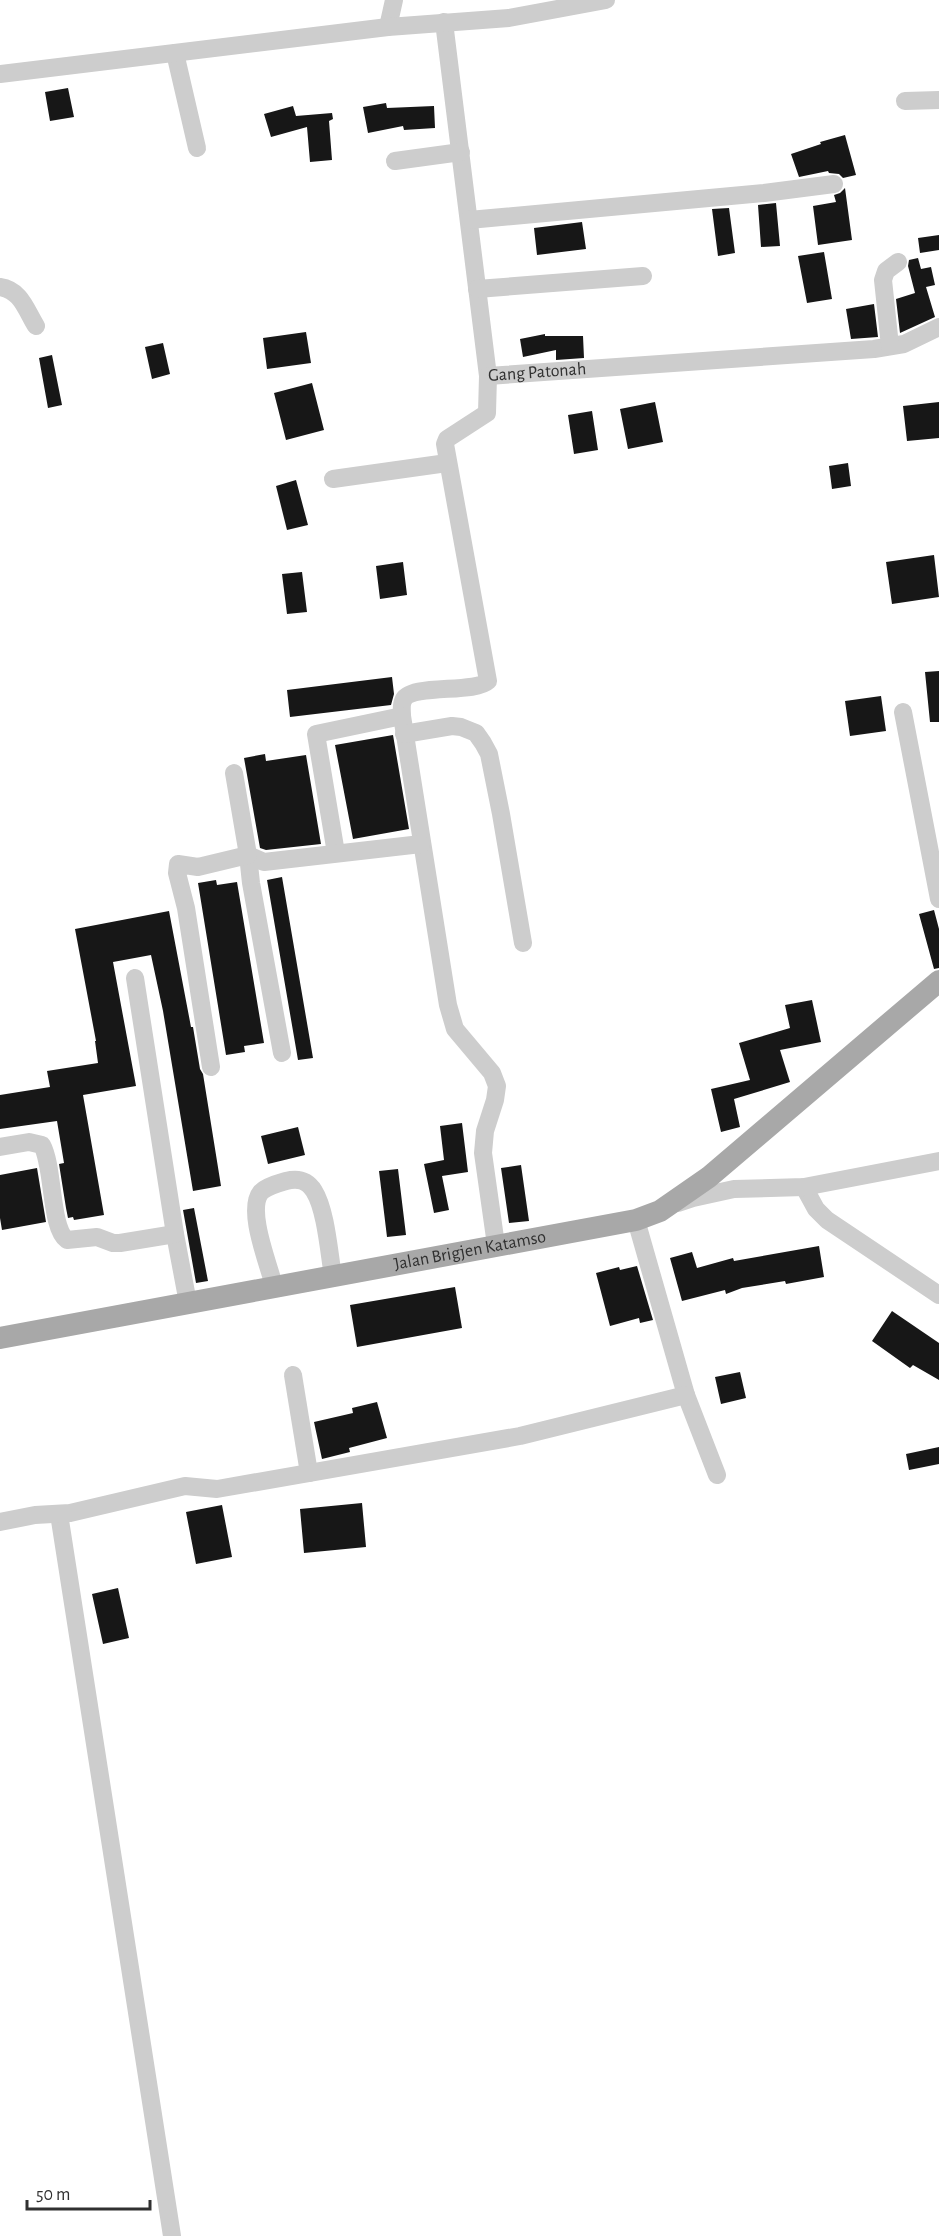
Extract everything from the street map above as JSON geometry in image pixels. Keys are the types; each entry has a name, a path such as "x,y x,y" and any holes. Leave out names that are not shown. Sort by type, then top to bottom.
{"main road":[{"path":"660,1211 708,1176 939,981"},
{"name":"Jalan Brigjen Katamso","path":"0,1338 636,1220 660,1211"}],"street":[{"path":"388,27 394,0"},
{"path":"0,74 388,27 509,18 606,0"},
{"name":"Gang Patonah","path":"444,22 488,376 862,350 904,344 939,327"},
{"path":"175,53 197,148"},
{"path":"905,101 939,99"},
{"path":"395,161 461,152"},
{"path":"469,220 764,193 834,184"},
{"path":"890,346 882,280 886,271 897,262"},
{"path":"477,289 643,276"},
{"path":"0,287 18,294 36,326"},
{"path":"488,376 487,413 447,439 445,444 488,681 483,687 444,689 412,694 402,702 402,716 421,844 451,1016 455,1029 492,1073 497,1086 485,1131 483,1154 496,1245"},
{"path":"333,479 447,463"},
{"path":"903,712 939,899"},
{"path":"336,853 316,734 402,716"},
{"path":"405,734 452,726 461,727 476,734 483,743 489,754 523,943"},
{"path":"234,773 251,883 282,1053"},
{"path":"211,1067 186,908 177,873 178,864 198,867 248,855 264,862 421,844"},
{"path":"135,978 188,1303"},
{"path":"0,1146 29,1142 42,1144 49,1162 59,1230 67,1240 97,1237 120,1243 175,1234"},
{"name":"Jalan Brigjen Katamso","path":"660,1211 693,1198 734,1189 804,1187 939,1161"},
{"path":"274,1286 255,1215 257,1202 261,1193 268,1188 295,1179 309,1184 319,1201 333,1276"},
{"path":"804,1187 816,1209 826,1220 939,1295"},
{"path":"636,1220 686,1395 717,1475"},
{"path":"293,1376 309,1473"},
{"path":"0,1522 35,1515 59,1514 178,1487 217,1489 520,1437 686,1395"},
{"path":"59,1514 172,2236"}],"building":[{"path":"68,88 74,117 50,121 45,92"},
{"path":"386,103 387,108 434,106 435,128 404,130 403,126 368,133 363,107"},
{"path":"293,106 296,116 332,113 333,119 329,121 332,160 310,162 307,127 271,137 264,114"},
{"path":"845,135 856,175 843,178 839,174 828,171 799,177 791,154"},
{"path":"845,188 852,240 818,245 813,206 836,202 834,195"},
{"path":"776,203 780,246 761,247 758,205"},
{"path":"729,208 735,253 718,256 712,209"},
{"path":"582,222 586,249 537,255 534,228"},
{"path":"939,235 939,250 920,253 918,238"},
{"path":"824,252 832,299 807,303 798,256"},
{"path":"918,258 921,269 931,267 935,285 926,287 935,317 900,333 896,299 915,293 908,266 909,260"},
{"path":"874,304 878,337 851,339 846,309"},
{"path":"306,332 311,363 267,369 263,338"},
{"path":"545,334 545,336 583,336 584,358 556,360 556,350 523,357 520,339"},
{"path":"163,343 170,374 152,379 145,347"},
{"path":"52,355 62,405 48,408 39,358"},
{"path":"312,383 324,430 286,440 274,393"},
{"path":"655,402 663,442 628,449 620,409"},
{"path":"939,402 939,438 907,441 903,406"},
{"path":"592,411 598,450 574,454 568,415"},
{"path":"848,463 851,486 832,489 829,466"},
{"path":"296,480 308,525 287,530 276,486"},
{"path":"934,555 939,597 892,604 886,562"},
{"path":"403,562 407,595 380,599 376,566"},
{"path":"302,572 307,612 287,614 282,574"},
{"path":"939,671 939,722 930,722 925,672"},
{"path":"392,677 394,694 391,705 290,717 287,690"},
{"path":"881,696 886,731 850,736 845,701"},
{"path":"393,735 409,829 353,839 335,745"},
{"path":"265,754 266,761 306,755 321,844 266,850 260,848 244,758"},
{"path":"282,877 313,1058 298,1060 267,880"},
{"path":"216,880 217,885 237,882 264,1043 244,1046 245,1052 226,1055 198,883"},
{"path":"934,910 939,929 939,968 934,969 919,914"},
{"path":"169,911 191,1027 193,1027 200,1069 203,1074 221,1186 193,1191 163,1011 151,955 113,962 136,1086 83,1095 104,1215 74,1220 73,1217 68,1218 66,1208 59,1164 64,1163 57,1121 0,1129 0,1095 50,1087 47,1071 98,1063 75,929"},
{"path":"812,1000 821,1042 780,1050 790,1082 734,1099 740,1127 721,1132 711,1089 750,1080 739,1043 790,1028 785,1005"},
{"path":"462,1123 468,1172 442,1176 449,1210 434,1213 424,1164 444,1160 440,1126"},
{"path":"298,1127 305,1155 268,1164 261,1136"},
{"path":"521,1165 529,1221 509,1223 501,1168"},
{"path":"37,1168 46,1222 2,1230 0,1175"},
{"path":"398,1169 406,1235 387,1237 379,1171"},
{"path":"194,1208 208,1281 196,1283 183,1210"},
{"path":"819,1246 824,1277 786,1284 785,1281 742,1288 726,1294 725,1290 682,1301 670,1258 692,1252 697,1268 733,1258 734,1261"},
{"path":"637,1266 653,1320 640,1323 639,1318 610,1326 596,1273 619,1267 620,1270"},
{"path":"455,1287 462,1328 357,1347 350,1305"},
{"path":"892,1311 939,1343 939,1380 913,1365 910,1368 872,1341"},
{"path":"740,1372 746,1398 721,1404 715,1377"},
{"path":"377,1402 387,1438 349,1448 350,1452 322,1459 314,1422 353,1413 352,1408"},
{"path":"939,1447 939,1464 909,1470 906,1454"},
{"path":"362,1503 366,1547 304,1553 300,1509"},
{"path":"222,1505 232,1557 196,1564 186,1512"},
{"path":"118,1588 129,1638 103,1644 92,1594"}]}
